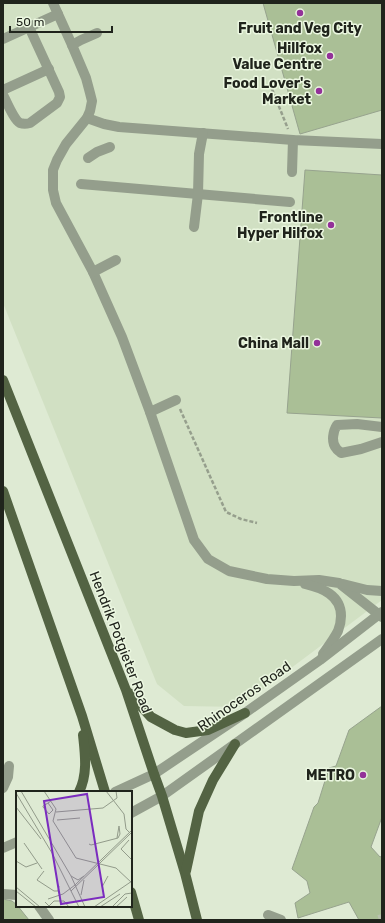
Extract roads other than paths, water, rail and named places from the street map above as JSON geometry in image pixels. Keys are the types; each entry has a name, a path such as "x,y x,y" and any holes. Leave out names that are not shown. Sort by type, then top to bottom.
{"main road":[{"name":"Hendrik Potgieter Road","path":"3,380 126,690 162,796 185,873 197,920"},
{"path":"3,491 82,716 105,791"},
{"path":"126,690 151,717 175,730 186,733 208,730 245,713"},
{"path":"80,791 85,778 82,716"},
{"path":"185,873 199,811 213,780 235,744"},
{"path":"132,897 139,920"}],"street":[{"path":"53,3 86,78 92,101 87,118 60,153 53,170 52,179 56,204 93,272 122,337 150,412 194,540 208,559 229,571 267,579 294,581 319,580 367,590 382,591"},
{"path":"3,40 58,14"},
{"path":"3,95 16,119 20,123 25,124 30,123 57,103 60,97 49,69 29,27"},
{"path":"72,45 97,33"},
{"path":"3,90 49,69"},
{"path":"87,118 119,127 292,140 382,144"},
{"path":"194,227 202,133"},
{"path":"292,140 292,172"},
{"path":"88,158 97,152 110,147"},
{"path":"81,184 290,202"},
{"path":"93,272 116,260"},
{"path":"150,412 176,400"},
{"path":"382,427 357,424 337,425 334,428 333,438 335,448 341,453 361,450 382,442"},
{"path":"294,581 318,587 326,591 338,602 340,608 341,622 338,630 320,660"},
{"path":"339,583 381,614"},
{"name":"Rhinoceros Road","path":"117,791 154,774 245,713 320,660 381,614"},
{"path":"132,812 162,796 382,639"},
{"path":"3,788 8,777 9,766"},
{"path":"3,848 16,842"},
{"path":"3,894 16,895"},
{"path":"40,907 49,920"},
{"path":"268,915 281,920"}],"place":[{"name":"Fruit and Veg City","path":"300,13"},
{"name":"Hillfox Value Centre","path":"330,56"},
{"name":"Food Lover's Market","path":"319,91"},
{"name":"Frontline Hyper Hilfox","path":"331,225"},
{"name":"China Mall","path":"317,343"},
{"name":"METRO","path":"363,775"}]}
